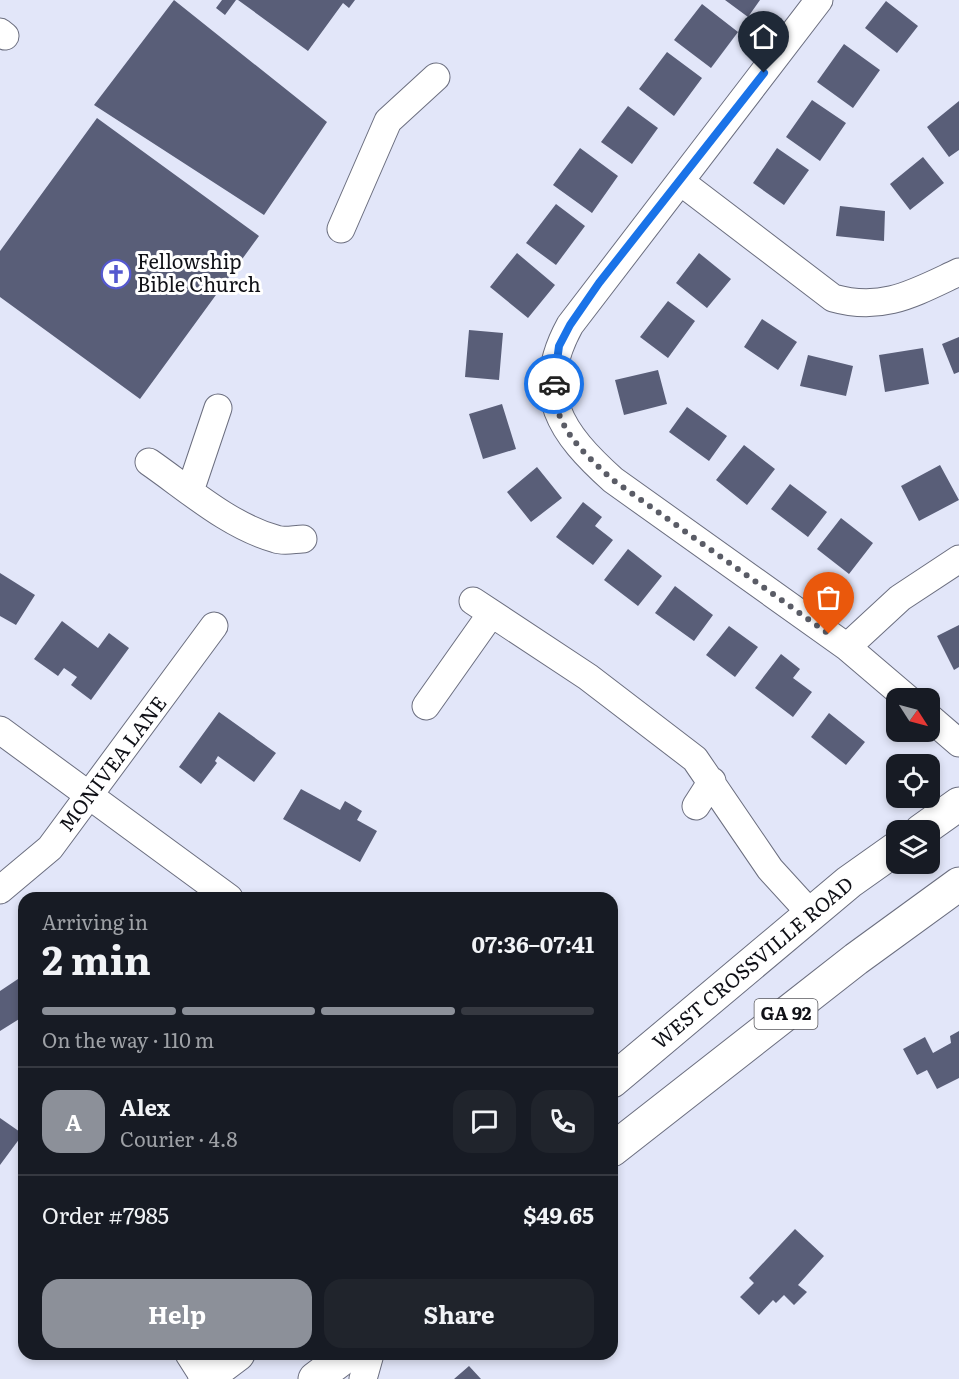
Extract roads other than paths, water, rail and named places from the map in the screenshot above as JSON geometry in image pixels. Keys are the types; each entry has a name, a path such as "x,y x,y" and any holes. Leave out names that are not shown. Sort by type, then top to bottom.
{"main road":[{"path":"936,820 959,804"},
{"name":"WEST CROSSVILLE ROAD","path":"618,1076 849,882 886,856"},
{"name":"GA 92","path":"618,1143 856,959 959,884"},
{"path":"205,1379 230,1360"},
{"path":"315,1379 340,1360"}],"street":[{"path":"819,0 681,182 599,283 570,325 559,346 554,402 570,436 583,453 613,480 847,647 895,688"},
{"path":"341,229 388,121 436,76"},
{"path":"681,182 833,298 857,305 873,304 924,289 959,272"},
{"path":"190,491 218,408"},
{"path":"149,462 190,491 255,531 278,540 303,539"},
{"path":"847,647 900,598 959,559"},
{"path":"426,706 482,608 588,677 695,759 770,869 812,915"},
{"name":"MONIVEA LANE","path":"0,890 50,848 90,797 214,626"},
{"path":"940,727 959,743"},
{"path":"0,730 221,892"},
{"path":"696,806 712,781"},
{"path":"193,1360 205,1379"},
{"path":"363,1379 368,1360"}],"place":[{"name":"Fellowship Bible Church","path":"116,274"}]}
